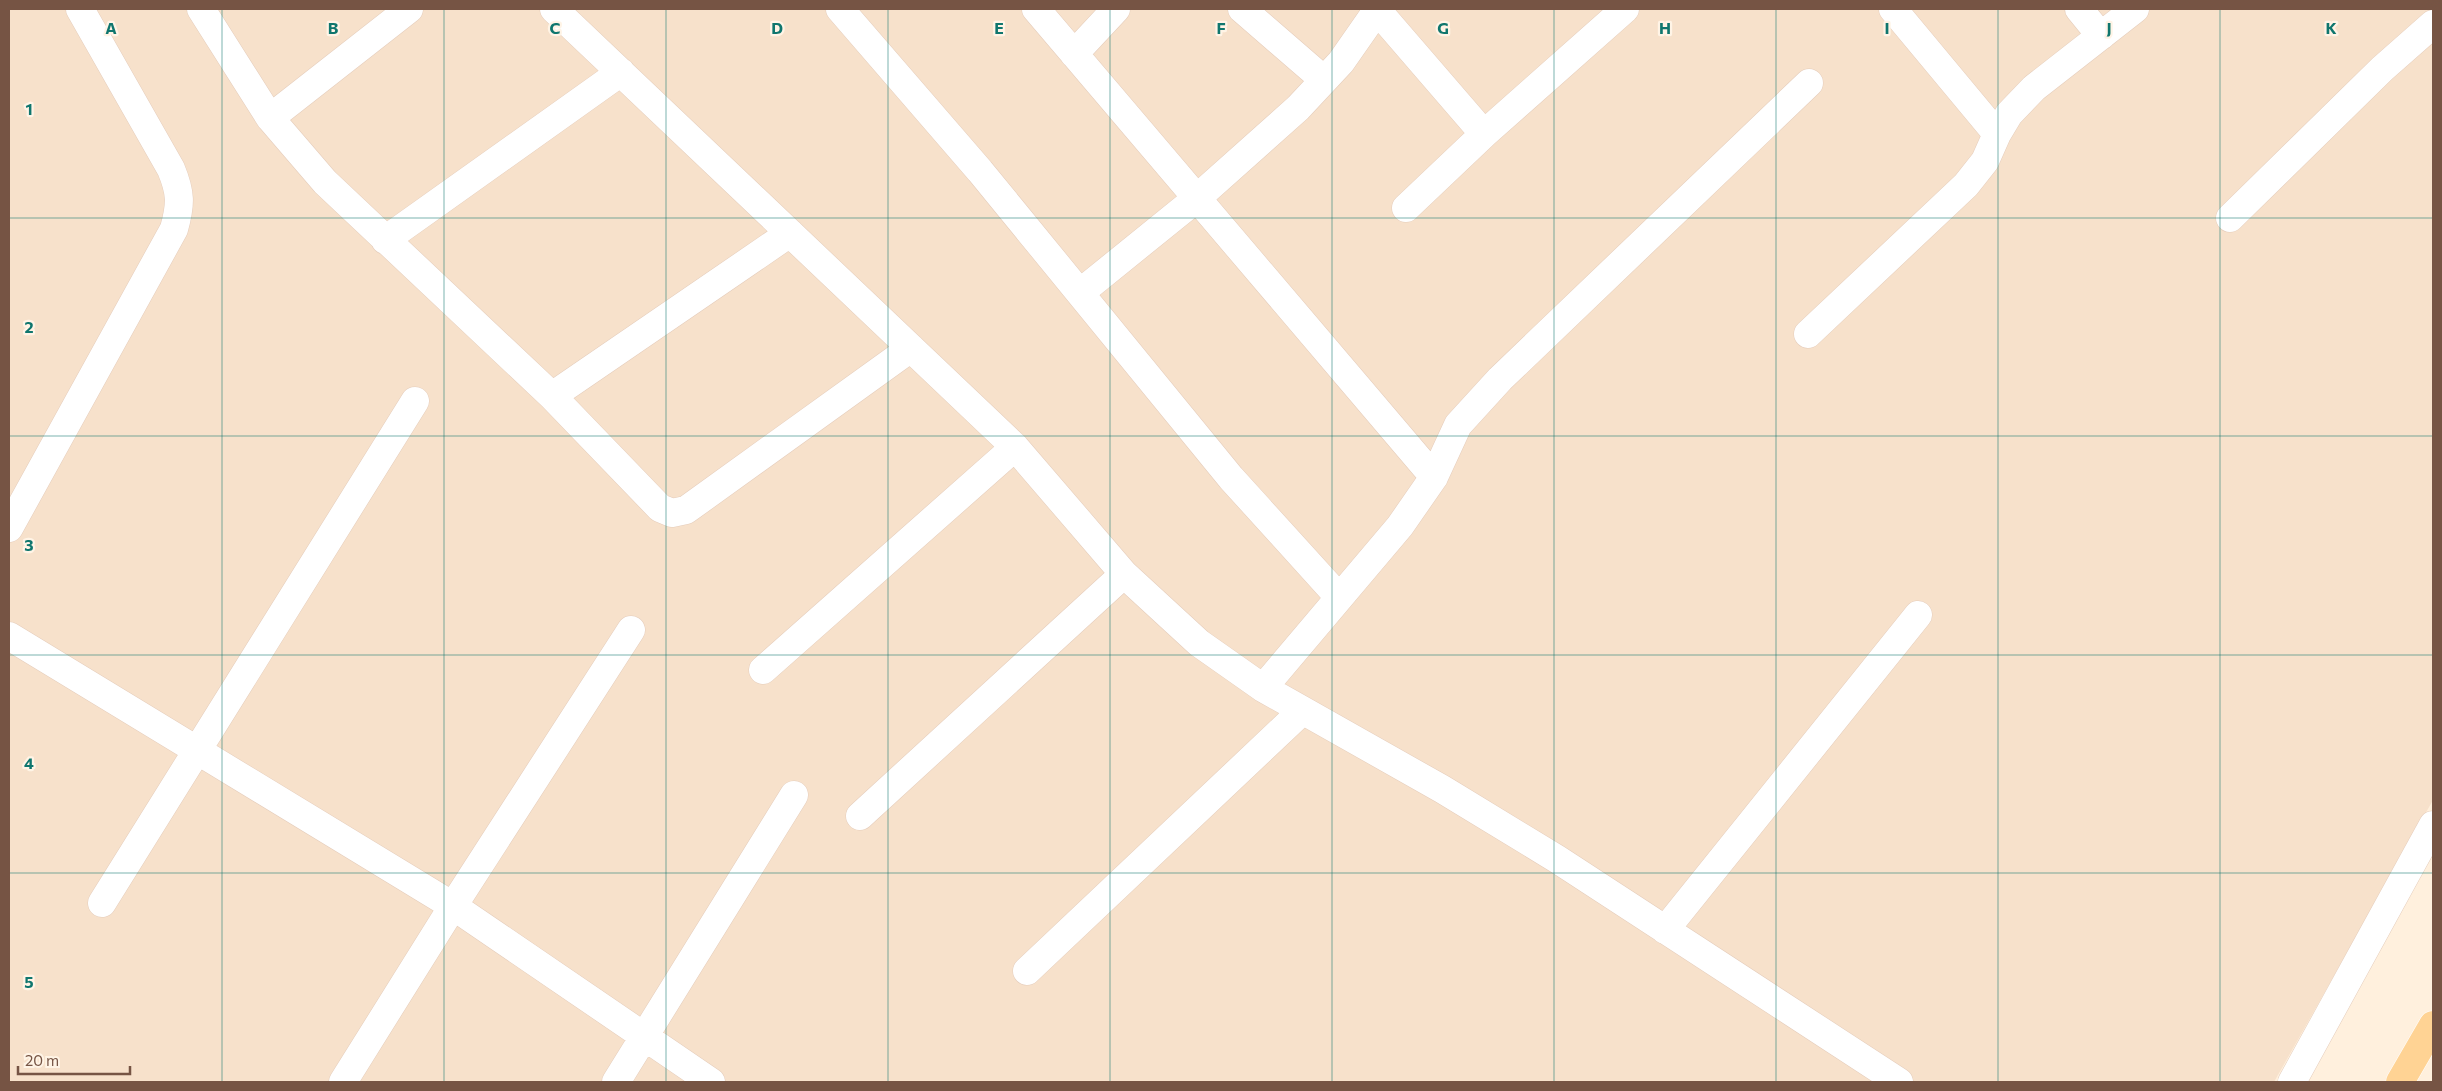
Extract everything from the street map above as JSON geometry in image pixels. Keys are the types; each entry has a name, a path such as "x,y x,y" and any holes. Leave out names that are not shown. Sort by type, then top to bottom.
{"main road":[{"path":"2400,1082 2433,1025"}],"street":[{"path":"9,528 174,229 180,208 180,189 171,169 80,9"},
{"path":"200,9 270,118 325,182 552,396 660,508 672,513 686,510 911,348"},
{"path":"270,118 409,9"},
{"path":"554,9 1015,447 1124,574 1199,643 1263,688 1442,789 1557,859 1899,1082"},
{"path":"840,9 980,171 1081,292 1231,478 1338,596"},
{"path":"1036,9 1196,200 1434,477"},
{"path":"1074,54 1116,9"},
{"path":"1242,9 1324,80"},
{"path":"1081,292 1196,200 1298,108 1341,62 1377,9 1484,134"},
{"path":"1406,208 1484,134 1624,9"},
{"path":"1893,9 1996,134"},
{"path":"2079,9 2101,36"},
{"path":"1808,334 1966,186 1984,161 1996,134 2009,114 2034,88 2135,9"},
{"path":"2427,9 2433,18"},
{"path":"2230,218 2382,69 2433,24"},
{"path":"385,240 621,72"},
{"path":"1263,688 1338,596 1400,526 1434,477 1458,425 1500,379 1809,83"},
{"path":"552,396 790,233"},
{"path":"102,903 415,401"},
{"path":"763,670 1015,447"},
{"path":"860,816 1124,574"},
{"path":"1664,930 1918,615"},
{"path":"343,1082 453,906 631,630"},
{"path":"9,636 198,749 453,906 711,1082"},
{"path":"1027,971 1302,711"},
{"path":"616,1082 794,795"},
{"path":"2292,1082 2433,825"}],"shaded area":[{"path":"9,9 2433,9 2433,800 2274,1082 9,1082"}]}
